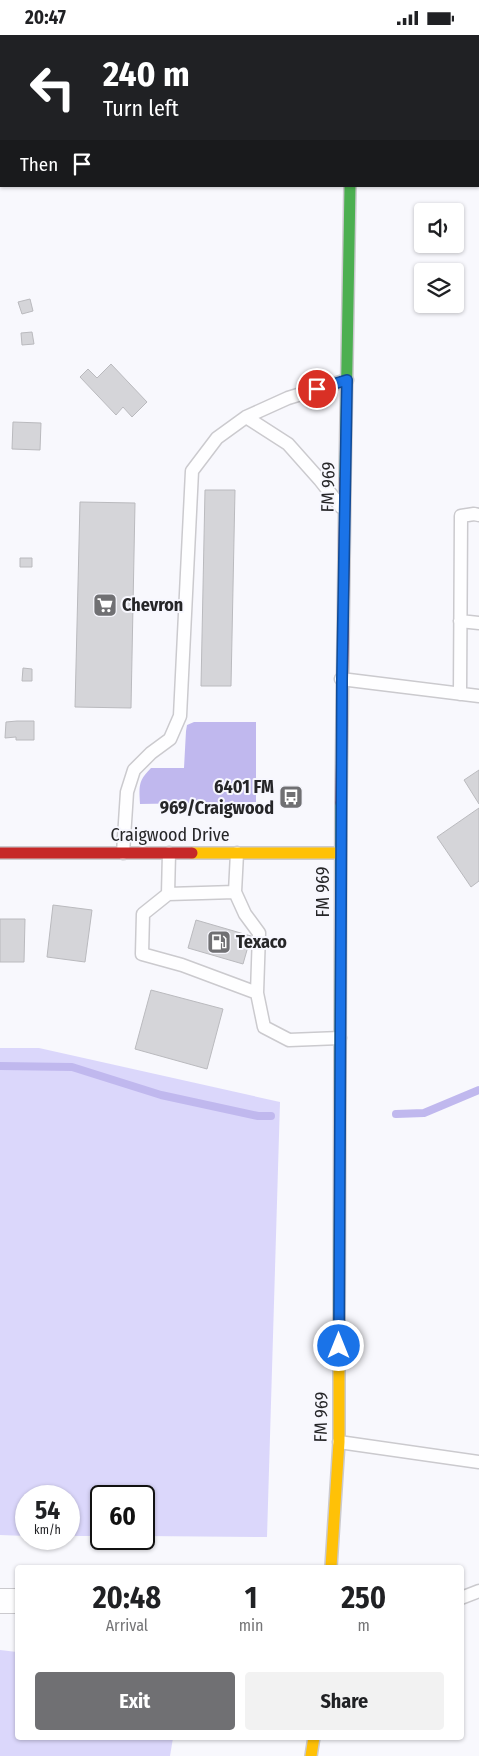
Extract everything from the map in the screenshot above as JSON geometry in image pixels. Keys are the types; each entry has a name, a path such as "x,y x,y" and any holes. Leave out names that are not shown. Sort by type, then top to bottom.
{"main road":[{"name":"FM 969","path":"331,1565 339,1442 340,853 350,187"},
{"name":"Craigwood Drive","path":"0,853 340,853"},
{"path":"311,1756 314,1740"}],"street":[{"path":"0,1601 15,1601"}],"lane":[{"path":"123,853 127,792 134,770 151,753 170,739 180,716 192,471 217,438 246,417 288,398 347,380"},
{"path":"246,417 288,444 315,474 344,512"},
{"path":"460,694 460,516 479,515"},
{"path":"460,621 479,623"},
{"path":"342,679 479,696"},
{"path":"168,894 169,853"},
{"path":"237,853 236,892 245,914 259,933 257,993 264,1027 289,1039 340,1038"},
{"path":"236,892 168,894 143,914 142,953 182,965 257,993"},
{"path":"339,1442 479,1462"},
{"path":"464,1597 479,1591"}],"shaded area":[{"path":"194,722 256,722 256,802 140,804 140,784 151,768 184,768 187,725"},
{"path":"0,1048 39,1048 280,1102 267,1537 155,1536 155,1485 90,1485 90,1536 80,1536 80,1485 15,1485 15,1536 0,1535"},
{"path":"0,1650 15,1652 15,1740 173,1740 170,1756 0,1756"}],"building":[{"path":"30,299 33,311 22,314 18,302"},
{"path":"32,332 34,344 22,345 21,333"},
{"path":"111,364 147,402 132,417 123,407 116,415 80,377 88,369 97,378"},
{"path":"13,422 41,423 40,450 12,449"},
{"name":"Chevron","path":"205,490 235,490 231,686 201,686"},
{"name":"Chevron","path":"80,502 135,503 131,708 75,707"},
{"path":"20,558 32,558 32,567 20,567"},
{"path":"23,668 32,669 32,681 22,681"},
{"path":"34,721 34,740 16,740 16,737 5,738 6,722"},
{"path":"479,770 479,804 464,780"},
{"path":"479,808 479,881 471,887 437,837"},
{"path":"53,905 92,910 85,962 47,957"},
{"path":"0,919 25,919 24,962 0,962"},
{"name":"Texaco","path":"196,920 251,936 243,964 188,948"},
{"path":"151,990 223,1009 207,1069 135,1049"}],"waterway":[{"path":"0,1066 72,1067 161,1095 258,1116 271,1116"},
{"path":"396,1114 424,1113 479,1090"}],"traffic: fast":[{"path":"345,479 350,187"},
{"path":"339,1323 341,803"}],"traffic: slow":[{"path":"192,853 340,853"},
{"path":"331,1565 339,1442 339,1323"},
{"path":"311,1756 314,1740"}],"traffic: jam":[{"path":"341,803 345,479"},
{"path":"0,853 192,853"}],"place":[{"name":"Chevron","path":"105,605"},
{"name":"6401 FM 969/Craigwood","path":"291,797"},
{"name":"Texaco","path":"219,942"}],"route":[{"path":"317,389 347,380 340,853 339,1346"}]}
